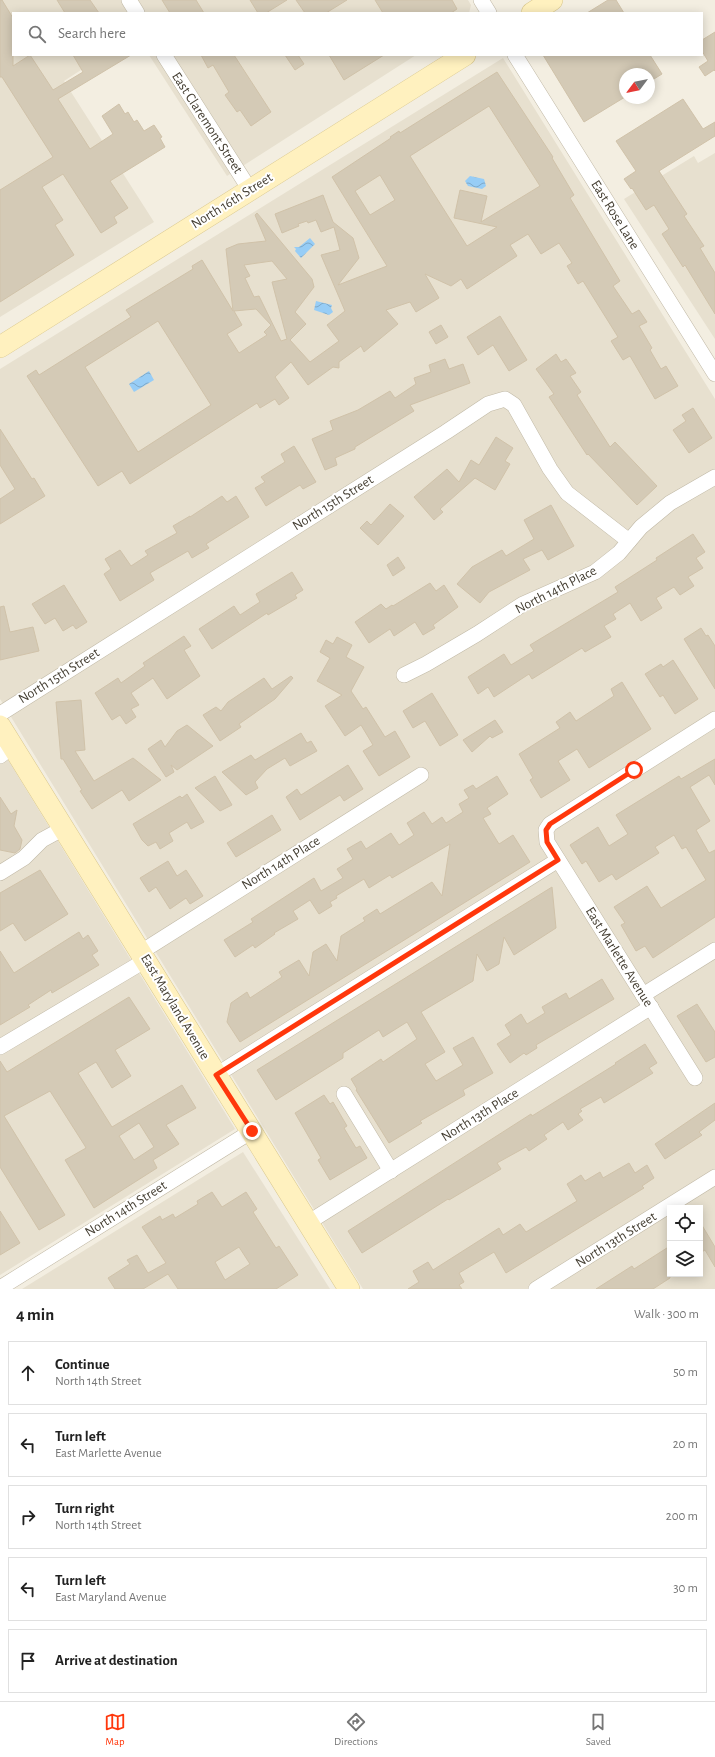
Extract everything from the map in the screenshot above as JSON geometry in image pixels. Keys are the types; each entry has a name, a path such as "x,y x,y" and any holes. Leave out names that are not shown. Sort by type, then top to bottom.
{"street":[{"path":"129,0 136,12"},
{"path":"481,0 488,12"},
{"path":"534,12 552,0"},
{"name":"East Claremont Street","path":"165,56 250,190"},
{"name":"North 16th Street","path":"0,347 463,56"},
{"name":"East Rose Lane","path":"516,56 715,374"},
{"name":"North 15th Street","path":"0,714 488,404 505,399 514,405 550,469 567,493 629,541"},
{"name":"North 14th Place","path":"404,675 477,634 523,604 595,572 619,553 641,527 670,503 715,477"},
{"name":"East Marlette Avenue","path":"695,1078 547,842 546,830 550,824 715,719"},
{"name":"East Maryland Avenue","path":"0,726 7,751 64,828 216,1075 309,1222 349,1289"},
{"name":"North 14th Place","path":"0,1047 144,956 421,775"},
{"path":"0,873 24,858 42,840 64,828"},
{"path":"216,1075 558,860"},
{"name":"North 13th Place","path":"309,1222 391,1171 647,1001 715,950"},
{"path":"344,1094 391,1171"},
{"name":"North 14th Street","path":"0,1288 252,1131"},
{"name":"North 13th Street","path":"536,1289 715,1177"}],"shaded area":[{"path":"0,0 468,0 471,5 469,12 12,12 12,56 102,56 64,81 154,222 0,317"},
{"path":"150,56 414,56 227,176"},
{"path":"503,58 715,399 715,1289 363,1289 0,699 0,369"},
{"path":"715,153 715,339 624,199 694,156 698,163"},
{"path":"0,747 235,1129 0,1275"},
{"path":"243,1152 330,1289 22,1289"}],"water":[{"path":"470,176 484,179 486,186 482,189 468,186 465,181"},
{"path":"310,238 315,244 301,258 295,251 296,249 294,247 299,247"},
{"path":"316,301 332,305 331,308 333,312 329,315 314,310"},
{"path":"149,371 154,380 134,392 129,384"}],"building":[{"path":"0,0 2,0 12,16 13,66 31,56 53,90 83,72 74,56 129,56 58,99 90,149 113,134 102,116 119,104 125,114 128,112 134,122 137,120 144,131 154,125 162,137 160,138 165,147 110,181 128,208 114,217 117,223 101,233 63,174 42,187 63,220 55,225 74,255 0,302 0,190 53,157 2,77 0,77"},
{"path":"57,0 90,0 98,12 64,12"},
{"path":"162,0 196,0 203,12 169,12"},
{"path":"250,0 287,0 268,12 257,12"},
{"path":"296,0 347,0 328,12 304,12"},
{"path":"375,0 452,0 457,9 452,12 382,12"},
{"path":"608,0 616,0 623,12 589,12"},
{"path":"715,32 715,71 714,70 705,76 699,67 708,61 703,53 703,39"},
{"path":"202,56 235,56 271,112 251,126 240,110 237,112 225,95 229,92 213,65 208,68"},
{"path":"286,56 299,56 304,64 295,70"},
{"path":"330,56 382,56 344,80"},
{"path":"544,56 651,56 662,74 655,78 655,68 619,68 619,101 584,122"},
{"path":"497,72 553,157 552,158 574,195 570,198 620,281 613,286 632,314 639,310 647,322 639,326 652,348 650,350 661,369 666,366 678,386 655,399 630,356 623,360 611,341 618,337 583,281 578,284 567,266 572,263 559,243 541,254 528,234 510,245 517,256 467,289 461,279 451,286 425,274 439,298 416,312 410,302 386,310 398,324 364,352 361,346 339,362 339,368 333,367 308,385 291,362 275,377 289,398 279,405 275,399 260,408 257,403 130,484 122,471 98,486 27,376 36,370 39,375 131,317 126,310 193,269 192,266 202,260 233,311 226,249 238,244 266,241 255,215 257,213 312,279 314,287 295,312 306,324 290,340 310,362 339,341 327,325 345,311 321,255 340,250 334,227 321,232 316,220 308,223 307,221 282,233 275,214 323,195 333,222 353,238 359,258 338,285 387,266 332,177 391,138 390,137 399,131 400,133","holes":["489,106 540,186 481,222 487,196 460,190 454,218 497,227 467,246 410,156","380,175 395,200 370,215 355,191","272,261 287,279 272,282 287,339 281,341 259,296 254,297 245,278 250,276 244,265","256,309 271,325 264,332 267,335 239,353 227,334 242,325 234,311","158,321 211,405 138,452 85,367"]},
{"path":"683,99 703,129 715,122 715,136 659,171 687,214 684,216 704,246 700,248 715,273 715,314 685,265 683,267 662,234 669,229 654,205 646,210 632,188 631,189 624,179 636,171 616,141"},
{"path":"500,316 527,360 509,371 493,345 478,355 467,337"},
{"path":"441,325 448,337 436,344 429,332"},
{"path":"556,354 561,362 566,359 576,373 570,376 581,392 577,395 610,447 615,442 657,486 637,505 588,454 587,455 549,397 554,394 536,369"},
{"path":"445,359 449,369 463,364 470,383 410,405 414,411 355,447 355,449 335,458 337,465 325,470 312,439 333,430 330,421 358,410 390,391 395,398 416,384 414,378 431,372 429,365"},
{"path":"693,408 712,438 689,453 673,430 686,421 682,415"},
{"path":"0,429 32,479 34,478 45,496 0,524 0,499 15,489 0,465"},
{"path":"496,437 513,448 505,461 510,464 495,490 475,478 440,509 443,512 434,520 414,497 447,469 459,482 471,460 479,465"},
{"path":"294,446 316,482 303,489 300,485 266,506 255,488 265,482 261,477 285,462 281,454"},
{"path":"222,496 227,502 236,496 249,517 206,544 209,548 192,558 188,551 150,573 154,580 120,601 104,574 111,569 105,559 120,550 131,566 148,555 145,551 177,533 173,526 190,517"},
{"path":"390,504 404,516 378,545 360,528 367,521 371,525"},
{"path":"551,505 574,546 548,560 542,550 523,559 530,570 489,592 480,603 457,584 472,567 502,550 506,556 534,539 524,520"},
{"path":"693,534 705,552 696,558 703,568 688,577 694,586 680,595 674,587 656,598 662,608 641,621 630,603 613,614 616,619 604,626 611,637 585,652 582,648 532,679 529,674 494,697 488,687 478,694 468,677 504,654 511,665 534,651 530,645 618,592 615,587 657,560 656,558"},
{"path":"398,557 405,568 393,576 387,565"},
{"path":"292,572 303,590 295,595 297,598 268,615 267,613 212,649 199,629 234,606 240,615 260,602 256,594"},
{"path":"430,583 436,591 444,585 458,607 433,625 435,628 423,635 415,622 394,636 390,629 369,643 355,622 381,604 386,609 392,605 393,606"},
{"path":"64,585 87,622 76,629 73,625 63,631 55,618 45,624 32,604"},
{"path":"4,606 10,632 33,627 39,651 0,660 0,607"},
{"path":"701,628 706,636 708,635 715,646 715,689 684,639"},
{"path":"184,636 191,646 184,650 200,676 167,699 153,678 131,693 139,705 131,709 136,717 126,724 120,715 112,720 95,693 118,678 121,683 145,666 143,663"},
{"path":"337,637 352,645 346,657 364,667 351,691 363,709 366,707 385,737 395,731 410,757 379,776 363,751 373,745 361,725 345,736 325,706 342,695 317,681 330,658 320,652 326,640 333,644"},
{"path":"673,660 698,699 675,714 663,695 660,697 645,674 661,664 663,667"},
{"path":"291,676 293,678 275,699 239,724 241,727 220,741 203,715 216,707 221,711 228,702 264,678 272,689"},
{"path":"622,682 651,729 589,768 577,749 558,761 570,780 541,798 530,780 533,778 519,754 560,728 556,722 570,712 576,721 614,696 611,689"},
{"path":"432,693 458,735 440,746 425,721 413,728 403,711"},
{"path":"81,700 85,750 75,751 94,781 133,758 161,780 129,801 122,790 92,809 80,791 82,790 63,759 61,759 56,702"},
{"path":"495,720 503,732 492,738 490,736 472,752 463,740"},
{"path":"187,725 213,746 177,770 171,765 174,772 166,777 148,749 161,740 165,747 177,731"},
{"path":"301,733 307,743 311,741 317,751 290,766 285,758 267,769 255,782 258,788 246,795 222,772 251,755 255,760"},
{"path":"715,759 715,785 709,775 690,787 710,821 696,830 709,853 715,850 715,917 653,958 645,946 636,951 621,925 625,923 614,907 647,886 661,908 706,880 686,847 682,849 674,835 655,847 659,853 616,880 612,874 599,882 586,861 582,864 570,845 598,827 609,846 628,834 616,815 679,776 681,779"},
{"path":"348,765 363,789 344,801 340,795 300,820 286,797 297,789 301,795"},
{"path":"215,776 232,805 220,811 195,788"},
{"path":"497,776 508,794 487,808 491,814 483,818 499,844 513,835 530,862 240,1042 227,1022 231,1003 247,992 250,998 282,977 279,972 299,960 309,976 313,952 326,944 337,961 341,936 365,921 363,918 377,909 380,914 432,882 442,896 450,844 392,878 390,875 369,888 364,879 336,896 337,898 330,902 332,906 319,914 310,900 293,911 298,919 274,933 275,934 255,948 253,945 235,957 224,940 253,922 251,919 314,878 321,891 343,878 337,869 353,859 347,849 361,841 366,849 391,833 399,845 414,835 407,823 424,812 432,824 442,817 446,823 463,812 459,804 469,798 464,790 473,785 476,789"},
{"path":"187,794 204,822 191,829 187,822 169,833 173,841 160,849 156,842 148,846 142,840 133,824 180,796 182,798"},
{"path":"0,797 11,814 17,810 14,826 22,840 20,849 15,853 0,850"},
{"path":"272,815 281,830 236,857 227,843"},
{"path":"168,861 177,876 186,870 203,896 190,904 186,898 170,909 156,887 149,892 140,878"},
{"path":"40,870 68,914 25,941 13,923 0,931 0,893"},
{"path":"552,887 556,928 514,955 504,937 499,964 487,971 477,954 473,981 421,1012 445,1052 425,1064 436,1081 463,1065 453,1048 473,1037 493,1073 463,1090 465,1095 420,1121 422,1123 389,1143 356,1090 357,1089 351,1079 381,1059 383,1062 417,1039 407,1022 383,1037 379,1030 343,1053 343,1058 276,1100 257,1070"},
{"path":"79,932 83,939 88,935 98,951 92,955 99,965 52,993 51,990 28,1005 30,1007 0,1025 0,951 14,973"},
{"path":"602,979 614,999 536,1045 537,1048 526,1055 524,1053 510,1063 497,1044 511,1035 505,1025 521,1014 527,1024 545,1013 542,1007 566,993 569,999"},
{"path":"129,997 150,1029 115,1050 131,1076 112,1088 96,1062 78,1073 112,1127 182,1085 196,1108 166,1125 179,1144 153,1160 157,1168 94,1208 65,1160 86,1148 50,1091 4,1116 65,1215 39,1230 0,1167 0,1061 7,1072","holes":["139,1123 154,1147 134,1160 119,1136"]},
{"path":"697,1004 715,1032 715,1057 706,1062 677,1016"},
{"path":"645,1044 657,1063 649,1068 653,1073 604,1103 601,1097 580,1109 582,1111 578,1114 583,1120 568,1130 563,1122 544,1135 547,1139 529,1151 526,1147 497,1163 501,1169 449,1200 448,1199 362,1253 348,1231 531,1114 532,1116 616,1064 615,1063"},
{"path":"324,1095 330,1104 333,1102 347,1126 344,1128 356,1148 360,1146 367,1158 330,1180 318,1160 321,1158 295,1113"},
{"path":"715,1103 715,1120 699,1132 702,1135 665,1159 655,1144"},
{"path":"629,1163 635,1173 647,1165 654,1178 642,1186 644,1188 506,1273 494,1252 459,1273 464,1282 459,1285 462,1289 408,1289 419,1282 413,1271 428,1262 433,1270 499,1228 503,1235 520,1224 526,1232 577,1201 567,1184 581,1175 585,1181 600,1172 603,1178"},
{"path":"212,1192 222,1207 246,1192 257,1209 253,1212 276,1248 279,1246 298,1275 276,1289 178,1289 168,1274 143,1289 115,1289 108,1278 130,1264 127,1260 137,1255 148,1273 166,1263 142,1227 160,1216 162,1220 173,1214 175,1218 198,1204 197,1201","holes":["239,1247 250,1264 225,1280 215,1262"]},
{"path":"0,1211 20,1243 0,1255"},
{"path":"703,1227 715,1247 715,1267 705,1250 703,1251"},
{"path":"667,1248 667,1277 670,1278 653,1289 596,1289 632,1266 634,1269"}],"route":[{"path":"252,1131 216,1075 558,860 547,842 546,830 550,824 634,770"}]}
